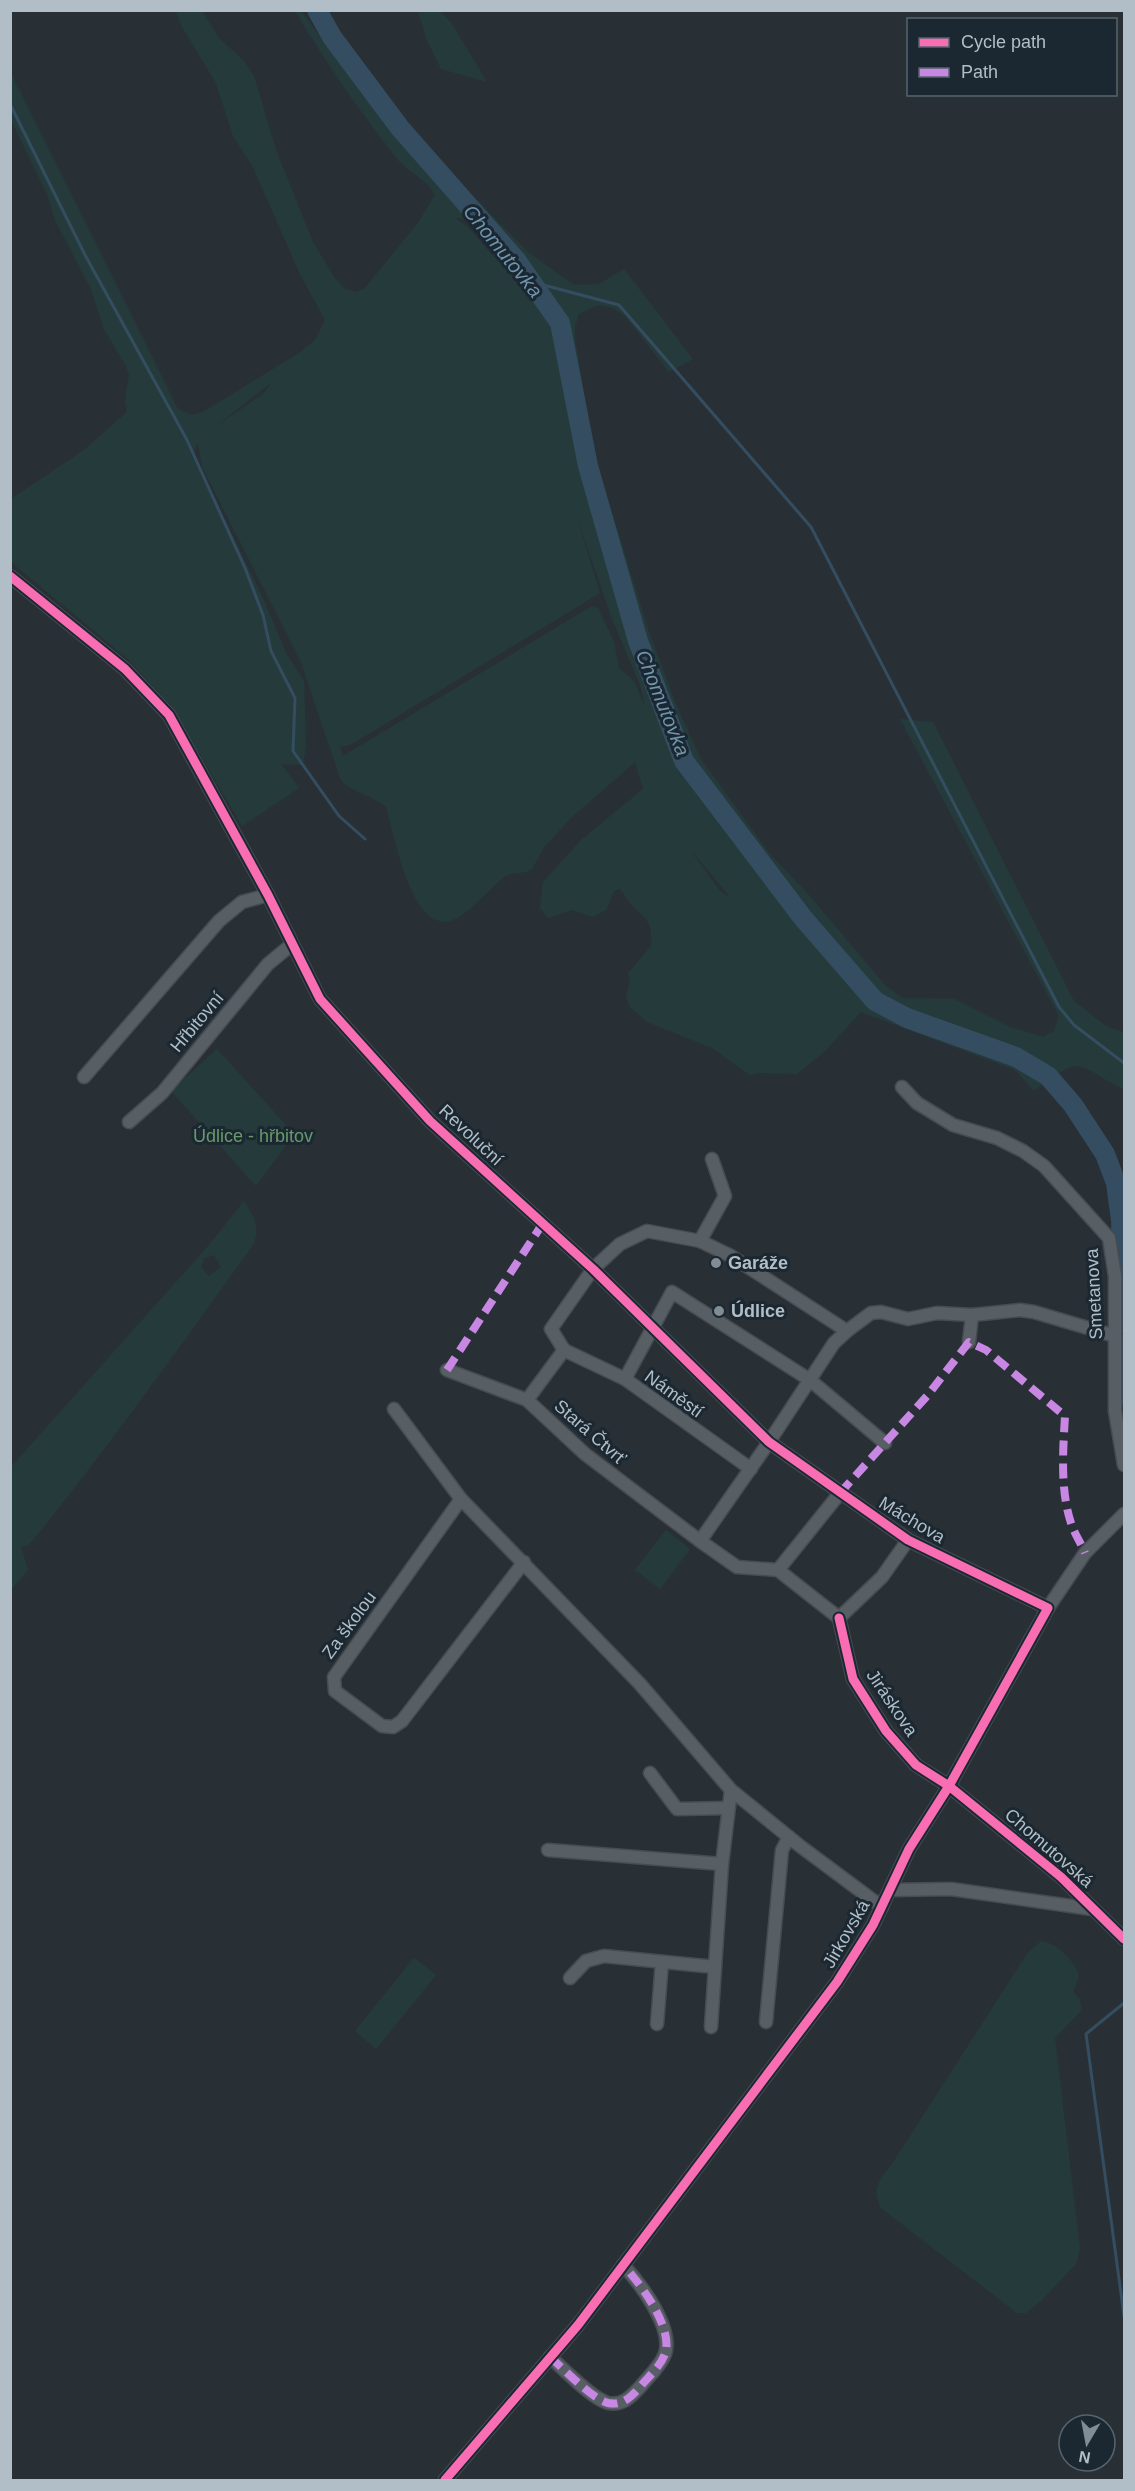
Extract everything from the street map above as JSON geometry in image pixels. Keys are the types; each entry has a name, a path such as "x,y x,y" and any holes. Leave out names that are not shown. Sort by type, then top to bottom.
{"street":[{"name":"Revoluční","path":"10,576 125,669 170,715 268,895 320,999 430,1121 593,1269 654,1329"},
{"path":"84,1077 219,921 243,902 268,895"},
{"name":"Hřbitovní","path":"129,1122 162,1093 268,964 291,945"},
{"name":"Smetanova","path":"902,1087 917,1103 953,1125 997,1138 1023,1151 1044,1166 1083,1206 1109,1238 1115,1276 1115,1411 1125,1465"},
{"path":"700,1241 725,1196 712,1159"},
{"path":"527,1400 564,1350 551,1329 593,1269 620,1244 646,1231 700,1241 731,1256 848,1330"},
{"name":"Náměstí","path":"625,1379 672,1292 810,1380"},
{"path":"700,1541 770,1442 834,1343 871,1313 881,1312 908,1319 937,1313 972,1315 1020,1310 1115,1336"},
{"path":"969,1342 972,1315"},
{"name":"Náměstí","path":"654,1329 770,1442"},
{"name":"Náměstí","path":"564,1350 625,1379 751,1469"},
{"name":"Stará Čtvrť","path":"447,1370 527,1400 585,1454 737,1567 778,1570"},
{"path":"810,1380 885,1443"},
{"name":"Jirkovská","path":"394,1409 461,1499 640,1684 731,1790 882,1907"},
{"name":"Máchova","path":"770,1442 908,1540 1048,1608"},
{"path":"840,1493 778,1570 839,1618 882,1577 908,1540"},
{"name":"Za školou","path":"461,1499 334,1677 335,1691 382,1726 393,1727 402,1721 524,1562"},
{"name":"Jirkovská","path":"445,2481 550,2357 623,2265 837,1982 882,1907 909,1849 949,1786 1048,1608 1085,1552 1125,1514"},
{"name":"Jiráskova","path":"839,1618 853,1678 886,1731 916,1765 949,1786"},
{"path":"650,1773 677,1809 728,1809"},
{"name":"Chomutovská","path":"949,1786 1061,1877 1125,1939"},
{"path":"711,2027 722,1864 731,1790"},
{"path":"766,2022 782,1850 789,1837"},
{"path":"548,1850 722,1864"},
{"path":"890,1890 951,1889 1092,1908"},
{"path":"570,1978 586,1961 603,1956 715,1967"},
{"path":"657,2024 662,1962"},
{"path":"550,2357 600,2399 611,2403 628,2399 660,2363 667,2345 665,2330 642,2286 623,2265"}],"green space":[{"path":"176,11 202,11 219,38 243,60 254,76 276,150 313,242 334,277 345,289 356,292 364,289 418,223 435,195 428,185 398,160 384,142 331,69 295,11 301,11 365,96 475,198 528,252 574,285 599,284 624,269 693,359 669,372 625,316 613,308 598,305 579,314 575,327 575,339 595,457 649,632 678,709 701,759 770,854 809,895 885,985 902,998 954,999 1010,1027 1043,1037 1054,1031 1059,1016 900,719 933,722 1074,1001 1106,1026 1124,1033 1124,1089 1079,1066 1063,1071 1034,1091 1015,1070 861,1012 825,1051 797,1074 758,1073 750,1075 712,1048 647,1022 630,1007 626,997 630,980 628,973 651,946 649,924 620,889 614,891 606,910 593,917 572,910 548,918 540,908 543,882 581,840 643,789 635,762 572,817 545,846 532,869 506,876 457,918 441,921 428,915 417,900 408,881 386,807 341,781 301,662 202,467 198,443 193,454 263,598 286,653 304,681 306,746 303,765 281,764 299,788 242,826 172,707 129,660 11,562 11,499 84,450 127,412 125,401 129,375 104,329 91,289 55,220 47,194 11,120 11,73 178,409 192,415 203,412 299,353 315,340 325,320 300,274 253,167 233,136 216,83 182,27","holes":["455,218 469,221 484,238 495,258 468,227","272,382 263,394 216,426","577,518 612,619 640,685 645,707 634,681 619,668 614,642 598,608 592,606 343,756 340,747 352,744 600,593","693,854 731,898 720,891"]},
{"path":"418,11 440,11 452,24 487,82 441,69 427,40"},
{"name":"Údlice - hřbitov","path":"217,1049 294,1134 256,1186 171,1091"},
{"path":"244,1201 256,1227 253,1245 87,1471 29,1545 21,1547 28,1570 11,1590 11,1467 209,1245","holes":["214,1255 221,1267 209,1276 201,1267 204,1258"]},
{"path":"666,1530 690,1549 660,1589 635,1570"},
{"path":"1041,1941 1059,1949 1074,1965 1079,1976 1073,1992 1079,1998 1082,2010 1055,2038 1080,2249 1076,2264 1042,2300 1026,2313 1017,2313 881,2208 877,2190 880,2180 1027,1954"},
{"path":"414,1958 436,1975 376,2049 355,2031"}],"waterway":[{"name":"Chomutovka","path":"317,10 332,37 400,128 516,260 560,323 588,466 638,641 684,761 803,918 875,1001 907,1018 1016,1057 1048,1076 1073,1105 1105,1154 1116,1183 1121,1220 1124,1323"},
{"path":"10,104 85,255 187,440 245,568 263,615 271,651 295,698 293,751 339,816 365,839"},
{"path":"532,282 619,305 811,527 1059,1007 1074,1025 1124,1063"},
{"name":"Chomutovka","path":"1124,1344 1122,1376 1124,1395"},
{"path":"1124,2003 1086,2034 1124,2316"}],"marked path":[{"path":"447,1370 543,1223"},
{"path":"840,1493 927,1396 969,1342 986,1350 1065,1416 1063,1470 1065,1497 1072,1527 1085,1553"},
{"path":"550,2357 594,2396 613,2404 630,2397 657,2368 665,2354 665,2332 654,2306 623,2265"}],"cycle path":[{"path":"10,576 125,669 169,715 268,895 320,999 430,1121 593,1269 769,1442 908,1540 1048,1608 949,1786 909,1849 873,1925 837,1982 578,2325 445,2480"},
{"path":"839,1618 853,1679 886,1731 916,1765 949,1786 1061,1877 1124,1939"}],"place":[{"name":"Garáže","path":"716,1263"},
{"name":"Údlice","path":"719,1311"}]}
